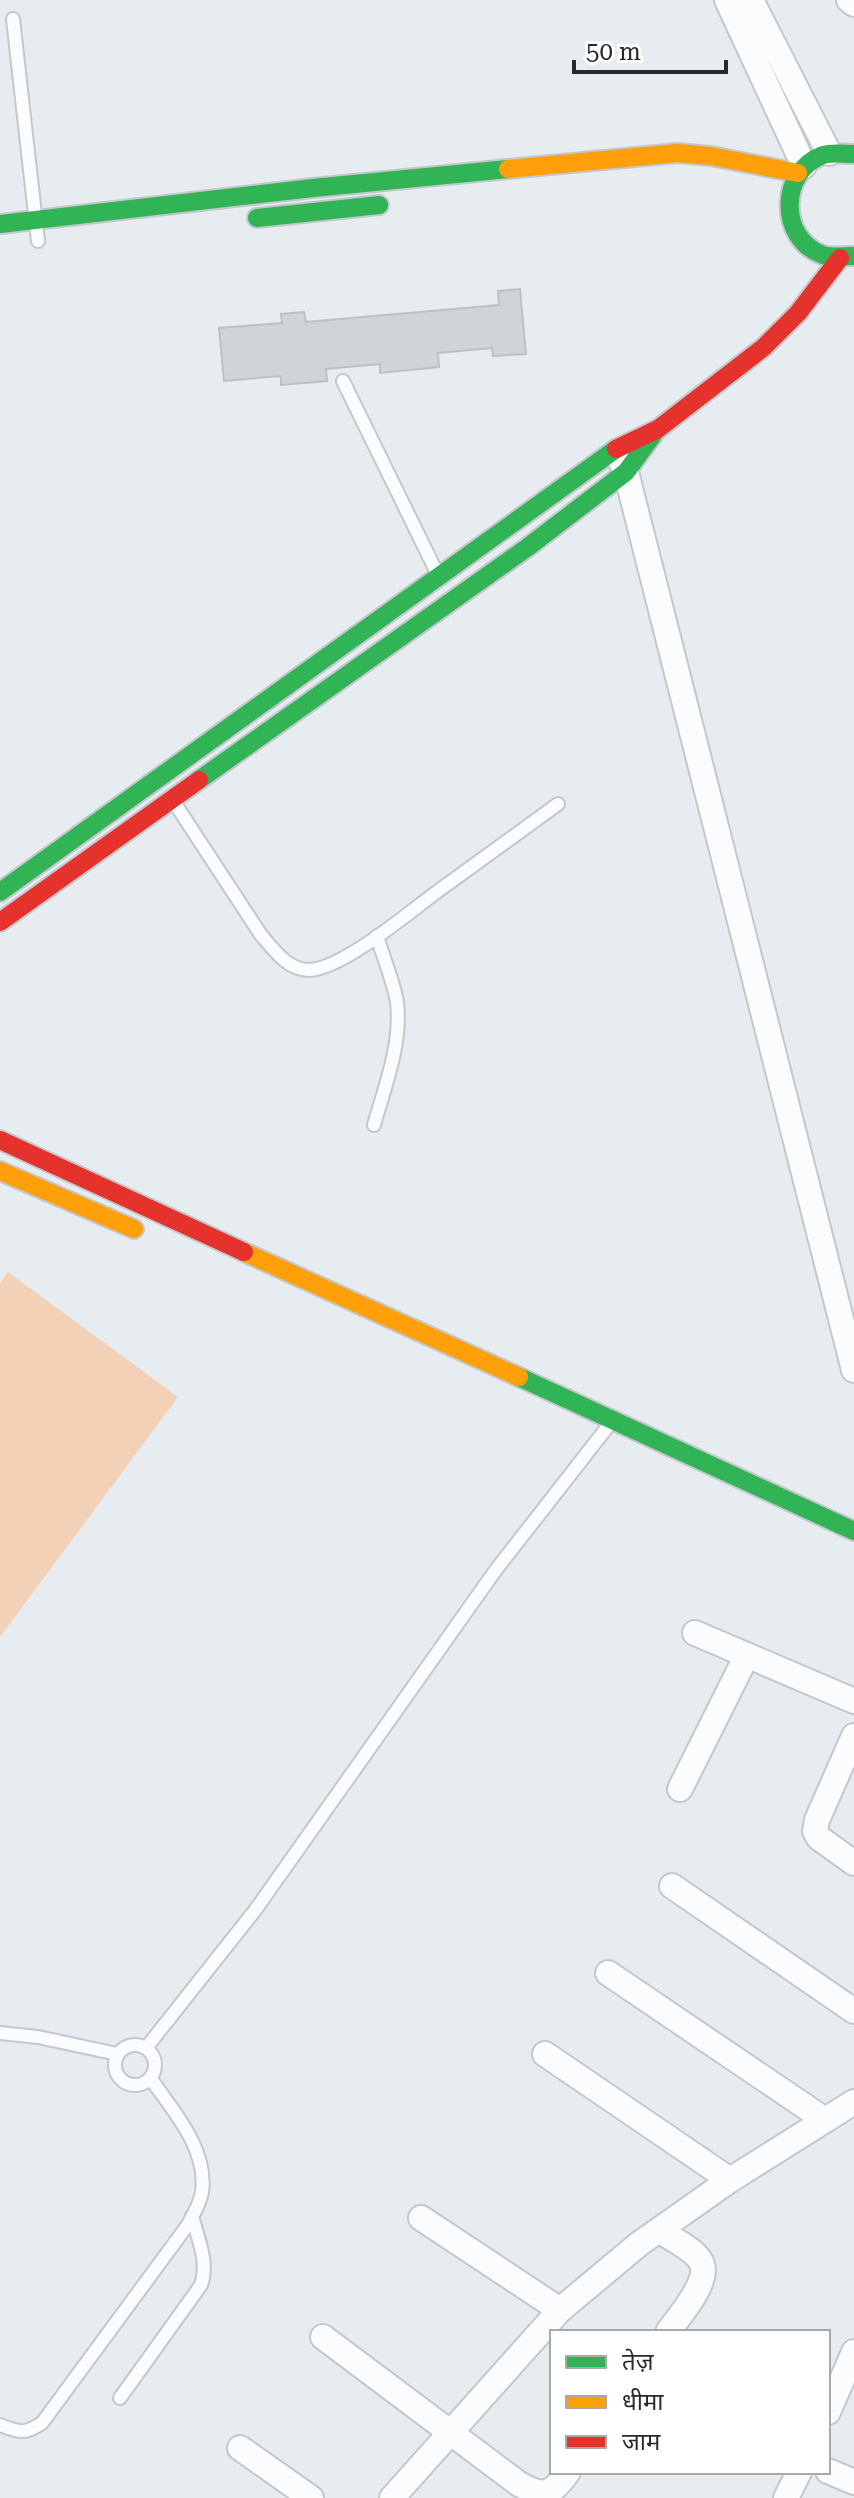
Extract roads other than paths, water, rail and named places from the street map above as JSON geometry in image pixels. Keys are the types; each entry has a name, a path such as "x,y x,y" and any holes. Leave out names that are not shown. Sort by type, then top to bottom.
{"street":[{"path":"727,0 792,179 787,204 794,232 815,252 850,261"},
{"path":"751,0 829,153"},
{"path":"849,0 854,4"},
{"path":"0,224 313,188 677,153 711,156 792,179"},
{"path":"792,179 816,157 829,153 854,154"},
{"path":"239,220 394,203"},
{"path":"0,892 615,449 658,429 764,347 850,261"},
{"path":"0,922 489,575 626,472 658,429"},
{"path":"615,449 626,472 854,1370"},
{"path":"0,1140 854,1531"},
{"path":"0,1171 148,1235"},
{"path":"695,1633 854,1701"},
{"path":"680,1789 747,1655"},
{"path":"854,1736 815,1831 819,1838 854,1863"},
{"path":"672,1886 854,2011"},
{"path":"608,1973 825,2120"},
{"path":"545,2054 730,2180"},
{"path":"392,2498 560,2310 639,2244 730,2180 854,2102"},
{"path":"421,2218 560,2310"},
{"path":"659,2230 700,2260 704,2271 699,2287 669,2330"},
{"path":"323,2337 534,2493 552,2491 566,2474"},
{"path":"830,2407 854,2352"},
{"path":"240,2448 311,2498"},
{"path":"830,2472 854,2482"},
{"path":"786,2498 798,2474"}],"lane":[{"path":"13,19 39,241"},
{"path":"343,381 439,578"},
{"path":"172,799 261,935 278,955 293,966 308,970 325,967 377,936 558,804"},
{"path":"374,1125 391,1067 397,1032 397,1002 377,936"},
{"path":"146,2048 256,1909 495,1571 613,1420"},
{"path":"0,2033 38,2037 117,2054"},
{"path":"134,2045 146,2048 155,2059 151,2079 138,2086 124,2083 116,2073 117,2054 134,2045"},
{"path":"0,2425 19,2432 30,2431 42,2423 192,2216 202,2191 195,2148 184,2126 151,2079"},
{"path":"120,2398 205,2275 192,2216"}]}
